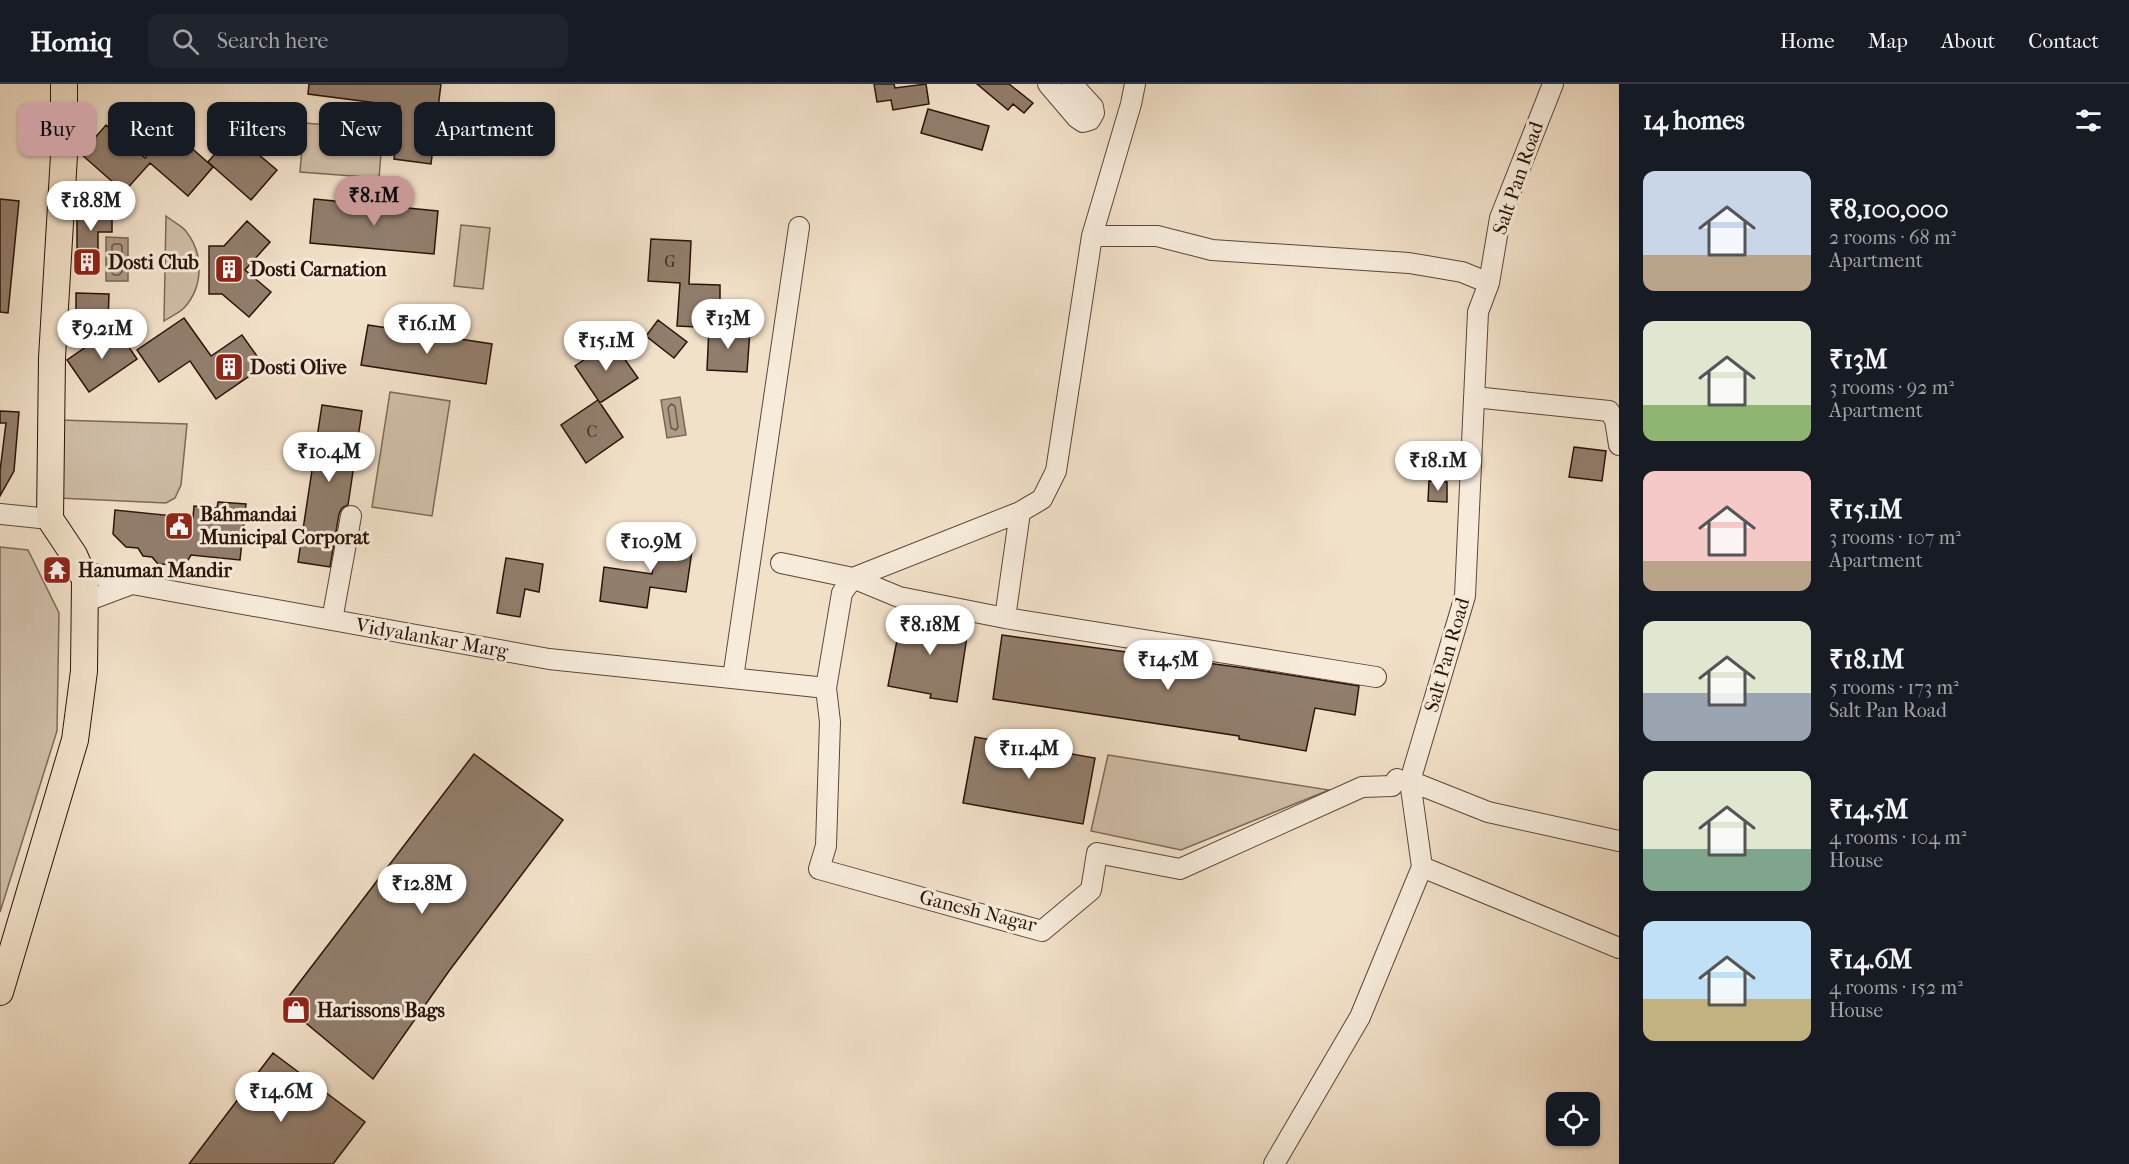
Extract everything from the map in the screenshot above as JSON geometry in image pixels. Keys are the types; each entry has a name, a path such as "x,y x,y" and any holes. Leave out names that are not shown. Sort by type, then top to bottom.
{"main road":[{"path":"0,992 75,740 84,671 85,580 74,555 50,519 51,358 64,155 64,84"}],"street":[{"path":"1048,84 1077,118 1083,122 1090,120 1094,113 1093,107 1072,84"},
{"path":"826,688 842,593 852,578 1020,512 1042,500 1056,471 1092,236 1131,104 1134,84"},
{"name":"Salt Pan Road","path":"1422,867 1403,780 1465,596 1478,312 1489,283 1500,218 1553,84"},
{"path":"732,678 799,227"},
{"path":"1092,236 1157,236 1212,250 1409,263 1462,272 1489,283"},
{"path":"1474,397 1609,411 1615,420 1619,445"},
{"path":"1005,618 1020,512"},
{"path":"0,514 50,519"},
{"path":"332,620 351,516"},
{"path":"781,563 852,578 899,597 1005,618 1376,677"},
{"name":"Vidyalankar Marg","path":"81,570 132,584 549,659 826,688"},
{"path":"84,603 132,584"},
{"name":"Ganesh Nagar","path":"826,688 830,722 826,846 819,868 1042,931 1091,890 1097,853 1180,869 1362,787 1392,786 1403,780"},
{"path":"1403,780 1488,812 1619,841"},
{"path":"1274,1164 1359,1017 1422,867 1619,948"}],"shaded area":[{"path":"307,123 319,124 319,156 381,156 379,178 300,172 301,156 307,156"},
{"path":"166,216 185,230 191,239 196,249 199,269 198,280 191,299 182,310 164,321"},
{"path":"461,225 490,228 483,289 454,286"},
{"path":"390,392 450,401 432,516 372,507"},
{"path":"59,420 187,424 181,485 175,498 166,503 59,498"},
{"path":"0,547 28,550 59,613 57,731 0,912"},
{"path":"1108,755 1329,790 1181,850 1091,831"}],"water":[{"path":"106,237 128,238 128,281 106,281"},
{"path":"680,397 686,435 667,438 661,400"}],"building":[{"path":"309,84 441,84 439,102 414,102 414,156 432,156 431,164 394,159 394,156 402,156 402,102 369,102 308,94"},
{"path":"874,84 894,84 895,88 926,84 929,104 893,110 891,100 877,102"},
{"path":"977,84 1009,84 1033,103 1024,113 1013,104 1008,110"},
{"path":"928,109 989,126 982,150 921,133"},
{"path":"106,125 108,127 108,156 143,156 145,158 147,156 195,156 195,151 213,167 188,196 150,163 124,192 83,156 96,156 96,137"},
{"path":"213,156 260,156 277,170 251,200 208,162"},
{"path":"0,199 19,201 8,313 0,312"},
{"path":"314,199 438,211 434,254 310,243"},
{"path":"77,202 112,202 112,232 98,232 98,271 77,271"},
{"name":"Dosti Carnation","path":"247,221 270,242 245,270 271,292 249,317 222,294 209,294 209,246 224,246"},
{"path":"651,239 691,241 689,284 720,285 720,299 698,327 677,326 680,283 648,281"},
{"path":"76,293 109,294 108,324 76,324"},
{"path":"184,318 211,356 242,335 264,366 216,399 190,361 159,382 137,350"},
{"path":"658,320 687,342 674,358 646,336"},
{"path":"368,325 492,344 486,384 361,365"},
{"path":"115,327 137,359 89,392 67,360"},
{"path":"709,327 750,330 747,372 707,370"},
{"path":"612,341 638,378 600,403 575,366"},
{"path":"598,400 623,437 586,463 561,425"},
{"path":"322,405 362,411 348,505 342,508 339,514 330,567 298,562"},
{"path":"0,411 19,412 14,471 0,496 0,471 6,423 0,423"},
{"path":"1574,447 1606,451 1602,481 1569,477"},
{"path":"1429,481 1447,482 1447,502 1428,501"},
{"name":"Bahmandai Municipal Corporat","path":"218,502 246,504 240,560 191,555 185,565 158,564 152,557 143,556 138,548 126,547 113,534 115,510 193,518 194,506 217,508"},
{"path":"657,532 694,537 686,592 650,587 647,608 600,601 604,567 652,574"},
{"path":"506,558 543,564 539,592 525,589 520,617 497,613"},
{"name":"Hanuman Mandir","path":"47,559 59,559 67,581 47,581"},
{"path":"903,610 969,623 957,702 930,698 931,694 888,686"},
{"path":"1002,635 1359,686 1355,715 1315,708 1306,751 1239,739 1239,736 993,699"},
{"path":"975,737 1095,758 1083,824 963,803"},
{"path":"474,754 563,820 449,971 373,1079 283,1004"},
{"path":"273,1053 365,1122 333,1164 189,1164"}],"place":[{"name":"Dosti Club","path":"87,262"},
{"name":"Dosti Carnation","path":"229,269"},
{"name":"Dosti Olive","path":"229,367"},
{"name":"Bahmandai Municipal Corporat","path":"179,526"},
{"name":"Hanuman Mandir","path":"57,570"},
{"name":"Harissons Bags","path":"296,1010"}]}
